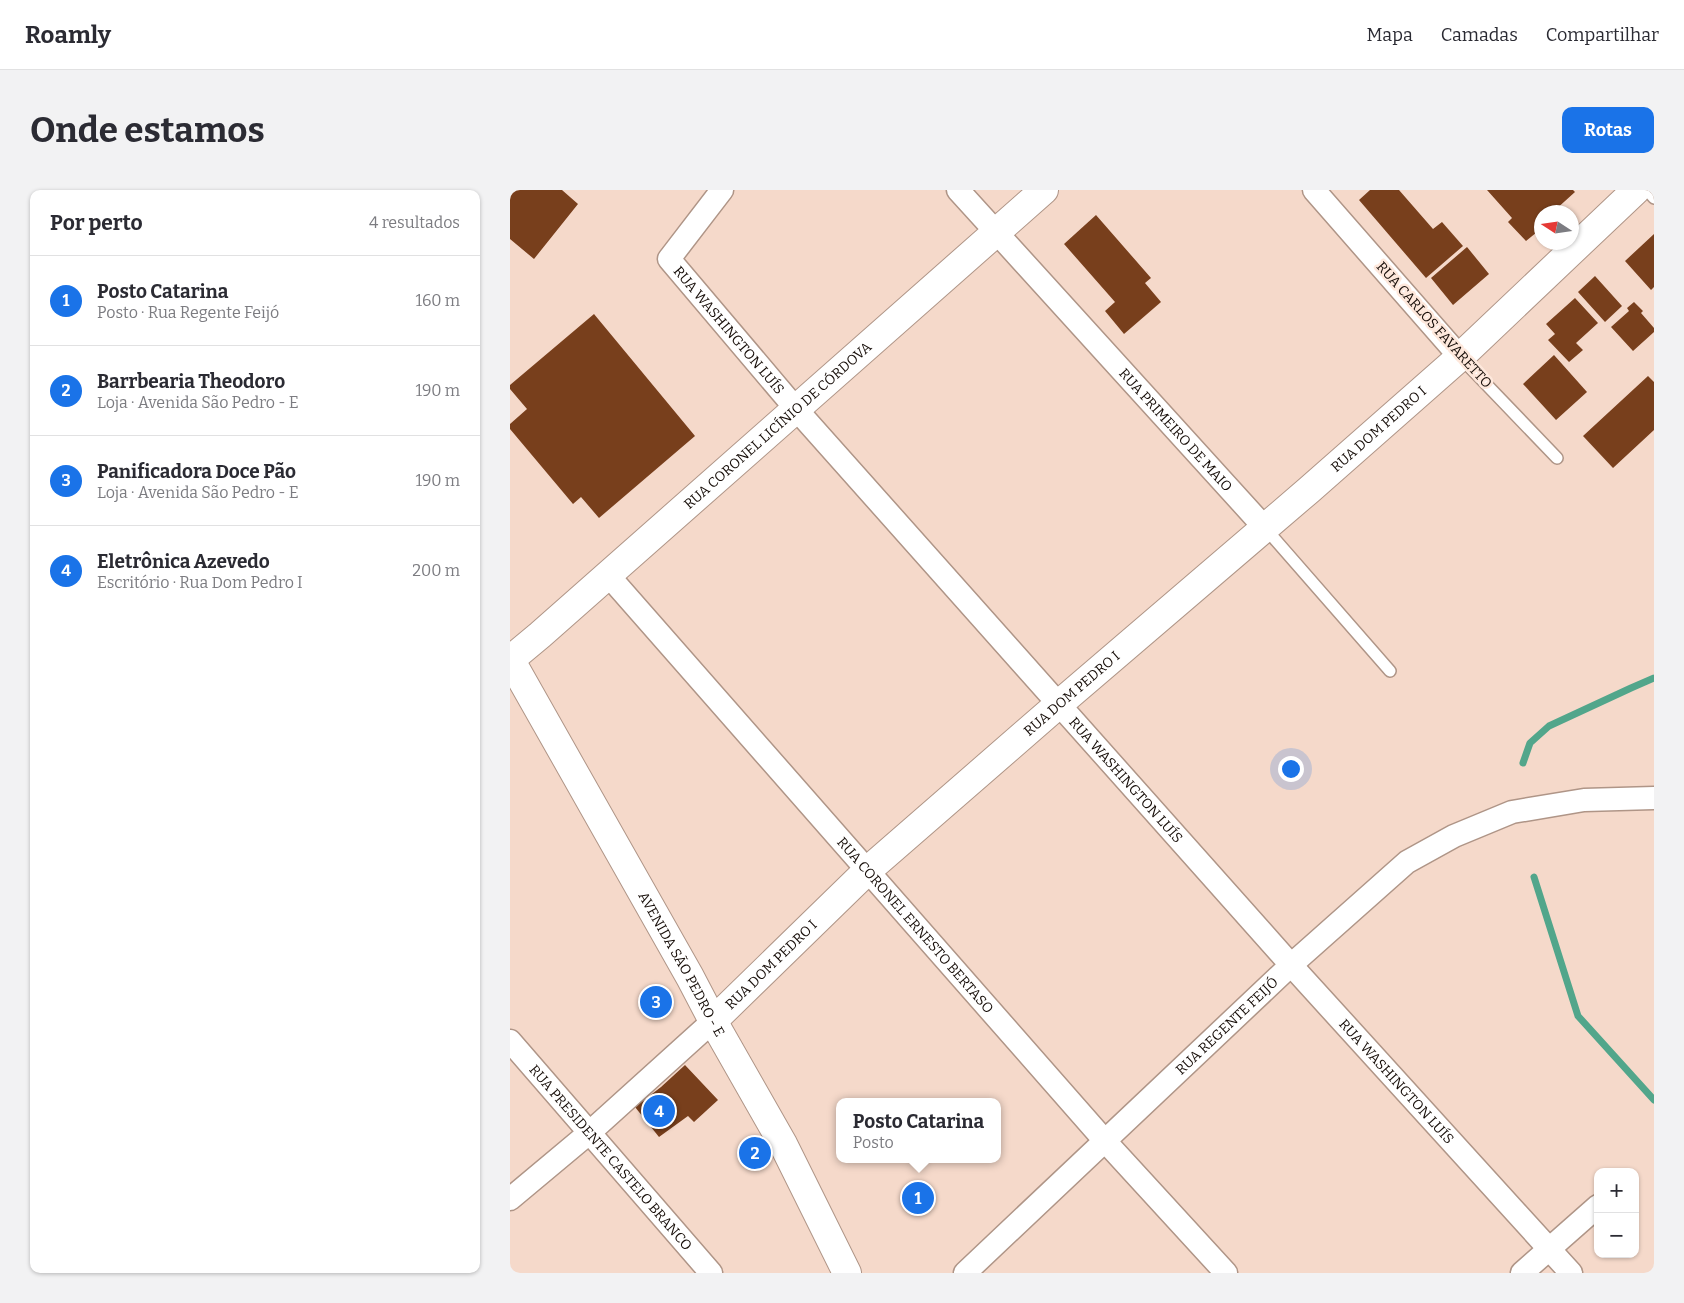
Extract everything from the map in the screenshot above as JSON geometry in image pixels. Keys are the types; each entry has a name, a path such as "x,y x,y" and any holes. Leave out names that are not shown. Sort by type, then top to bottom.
{"street":[{"name":"RUA WASHINGTON LUÍS","path":"722,190 669,258 796,409 1292,965 1571,1273"},
{"name":"RUA PRIMEIRO DE MAIO","path":"958,190 1265,528"},
{"name":"RUA CORONEL LICÍNIO DE CÓRDOVA","path":"510,659 608,575 1044,190"},
{"name":"RUA CARLOS FAVARETTO","path":"1314,190 1460,356"},
{"name":"RUA DOM PEDRO I","path":"510,1200 589,1133 713,1021 867,870 1265,528 1460,356 1636,190"},
{"name":"RUA CORONEL ERNESTO BERTASO","path":"608,575 1105,1141 1226,1273"},
{"name":"AVENIDA SÃO PEDRO - E","path":"510,659 783,1144 847,1273"},
{"name":"RUA REGENTE FEIJÓ","path":"965,1273 1292,965 1407,862 1454,836 1512,812 1584,800 1654,798"},
{"name":"RUA PRESIDENTE CASTELO BRANCO","path":"510,1041 711,1273"},
{"path":"1522,1273 1594,1210"}],"lane":[{"path":"1646,190 1654,198"},
{"name":"RUA CARLOS FAVARETTO","path":"1460,356 1557,458"},
{"name":"RUA PRIMEIRO DE MAIO","path":"1265,528 1390,671"}],"building":[{"path":"511,190 562,190 578,204 534,259 510,239"},
{"path":"1370,190 1399,190 1433,229 1442,222 1463,246 1426,278 1359,200"},
{"path":"1487,190 1573,190 1575,192 1561,205 1534,205 1534,234 1526,241 1508,222 1512,218"},
{"path":"1096,215 1151,278 1145,283 1161,302 1124,334 1105,311 1115,302 1064,244"},
{"path":"1654,234 1654,287 1651,290 1625,261"},
{"path":"1467,247 1489,274 1453,305 1431,278"},
{"path":"1595,276 1622,306 1605,322 1578,292"},
{"path":"1575,298 1598,323 1576,343 1583,350 1569,362 1548,340 1555,334 1546,324"},
{"path":"1634,302 1643,311 1641,313 1654,328 1654,332 1633,351 1611,327 1629,311 1627,308"},
{"path":"594,314 695,436 599,518 581,497 573,504 510,429 510,424 527,409 510,389 510,385"},
{"path":"1554,355 1587,392 1556,420 1523,384"},
{"path":"1648,376 1654,382 1654,430 1613,468 1583,436"},
{"path":"685,1065 718,1100 694,1122 688,1116 659,1137 635,1107"},
{"path":"756,1144 764,1154 755,1162 747,1152"}],"waterway":[{"path":"1523,763 1530,743 1549,726 1654,678"},
{"path":"1534,877 1578,1016 1654,1100"}],"place":[{"name":"Panificadora Doce Pão","path":"656,1002"},
{"name":"Eletrônica Azevedo","path":"659,1111"},
{"name":"Barrbearia Theodoro","path":"755,1153"},
{"name":"Posto Catarina","path":"918,1198"}]}
